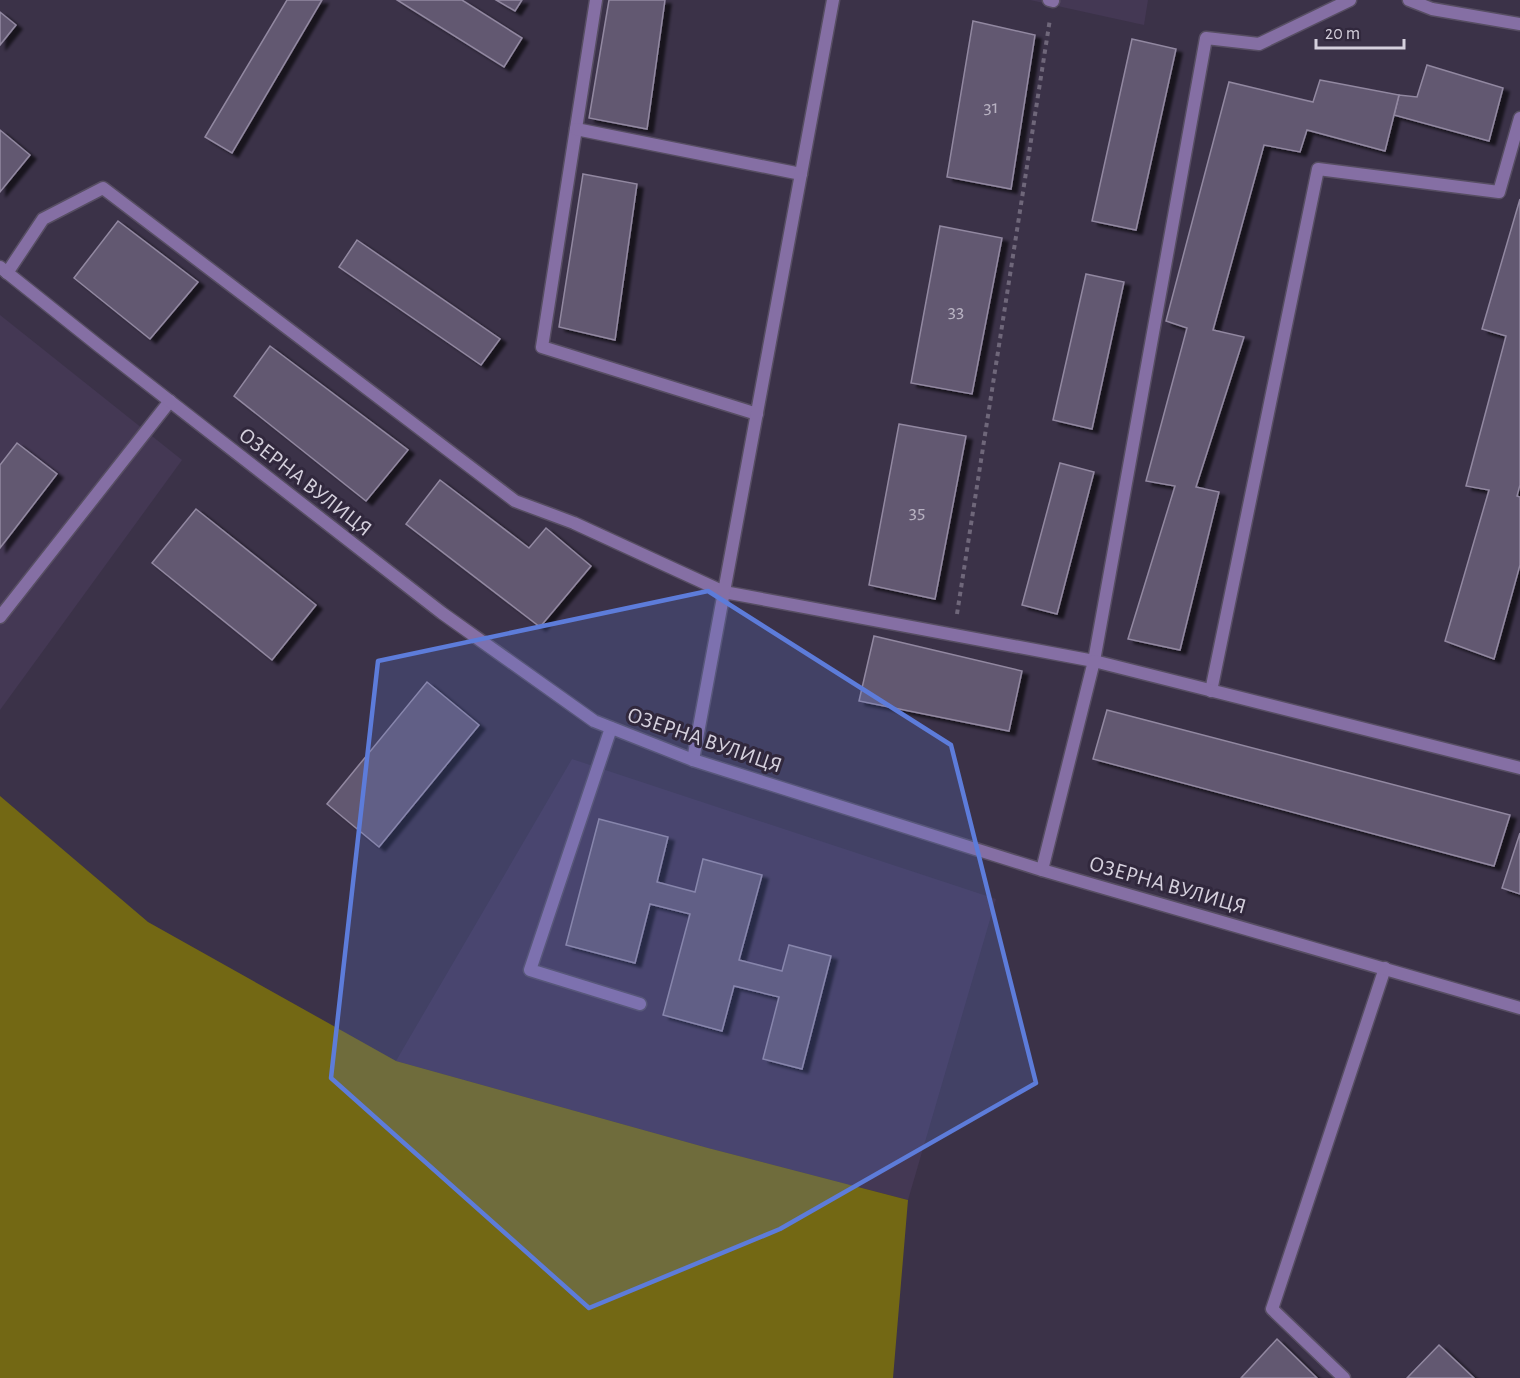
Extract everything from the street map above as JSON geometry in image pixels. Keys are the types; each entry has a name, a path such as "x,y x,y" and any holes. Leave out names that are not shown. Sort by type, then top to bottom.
{"street":[{"path":"596,0 542,347 757,414"},
{"path":"693,759 833,0"},
{"path":"1042,870 1094,661 1206,38 1259,44 1350,0"},
{"path":"1409,0 1432,9 1520,24"},
{"path":"1211,691 1318,169 1499,192 1520,118"},
{"path":"576,129 801,174"},
{"path":"4,270 19,257 43,219 103,188 515,501 574,523 724,592 1094,661 1520,768"},
{"name":"ОЗЕРНА ВУЛИЦЯ","path":"4,270 442,613 594,721 693,759 1042,870 1520,1008"},
{"path":"0,617 170,401"},
{"path":"611,728 530,970 640,1004"},
{"path":"1344,1378 1272,1309 1385,968"}],"path":[{"path":"954,635 1051,0"}],"highlighted area":[{"path":"708,591 951,745 1036,1083 780,1229 589,1308 331,1078 378,661"}],"shaded area":[{"path":"1030,0 1148,0 1144,25"},
{"path":"0,315 182,460 0,710"},
{"path":"572,759 996,899 908,1200 708,1148 396,1061"},
{"path":"0,796 148,922 396,1061 708,1148 908,1200 893,1378 0,1378"}],"building":[{"path":"287,0 322,0 232,153 205,137"},
{"path":"397,0 462,0 522,38 504,67"},
{"path":"496,0 522,0 515,11"},
{"path":"609,0 665,0 647,129 589,118"},
{"path":"0,12 16,25 0,45"},
{"path":"973,21 1035,35 1011,189 947,177"},
{"path":"1132,39 1176,49 1136,230 1092,221"},
{"path":"1427,65 1503,88 1489,141 1394,115 1399,95 1417,97"},
{"path":"1320,80 1399,95 1385,151 1307,130 1300,152 1264,145 1213,330 1244,337 1196,487 1219,492 1180,650 1128,639 1175,486 1146,481 1187,328 1166,321 1229,82 1313,102"},
{"path":"0,130 30,155 0,192"},
{"path":"583,174 637,184 615,340 559,327"},
{"path":"1520,199 1520,485 1517,496 1520,497 1520,565 1494,659 1445,641 1489,490 1466,486 1506,336 1482,329"},
{"path":"118,221 198,282 150,339 74,278"},
{"path":"940,226 1002,238 972,394 911,383"},
{"path":"357,240 500,339 481,365 339,267"},
{"path":"1086,274 1124,282 1092,429 1053,420"},
{"path":"270,346 408,450 366,501 234,396"},
{"path":"899,424 966,436 935,599 869,585"},
{"path":"17,443 57,474 0,548 0,465"},
{"path":"1060,463 1094,472 1057,614 1022,605"},
{"path":"440,480 529,548 546,528 591,566 540,627 406,524"},
{"path":"196,509 316,605 272,660 152,563"},
{"path":"874,636 1022,671 1009,731 859,701"},
{"path":"427,682 479,725 379,847 327,804"},
{"path":"1107,710 1510,815 1494,866 1093,759"},
{"path":"599,819 668,837 657,882 695,892 703,859 762,875 739,960 782,971 789,945 831,956 802,1069 763,1059 779,997 734,986 722,1031 663,1015 690,914 650,904 635,963 566,945"},
{"path":"1520,833 1520,894 1502,888"},
{"path":"1277,1339 1317,1378 1241,1378"},
{"path":"1439,1345 1474,1378 1407,1378"}]}
